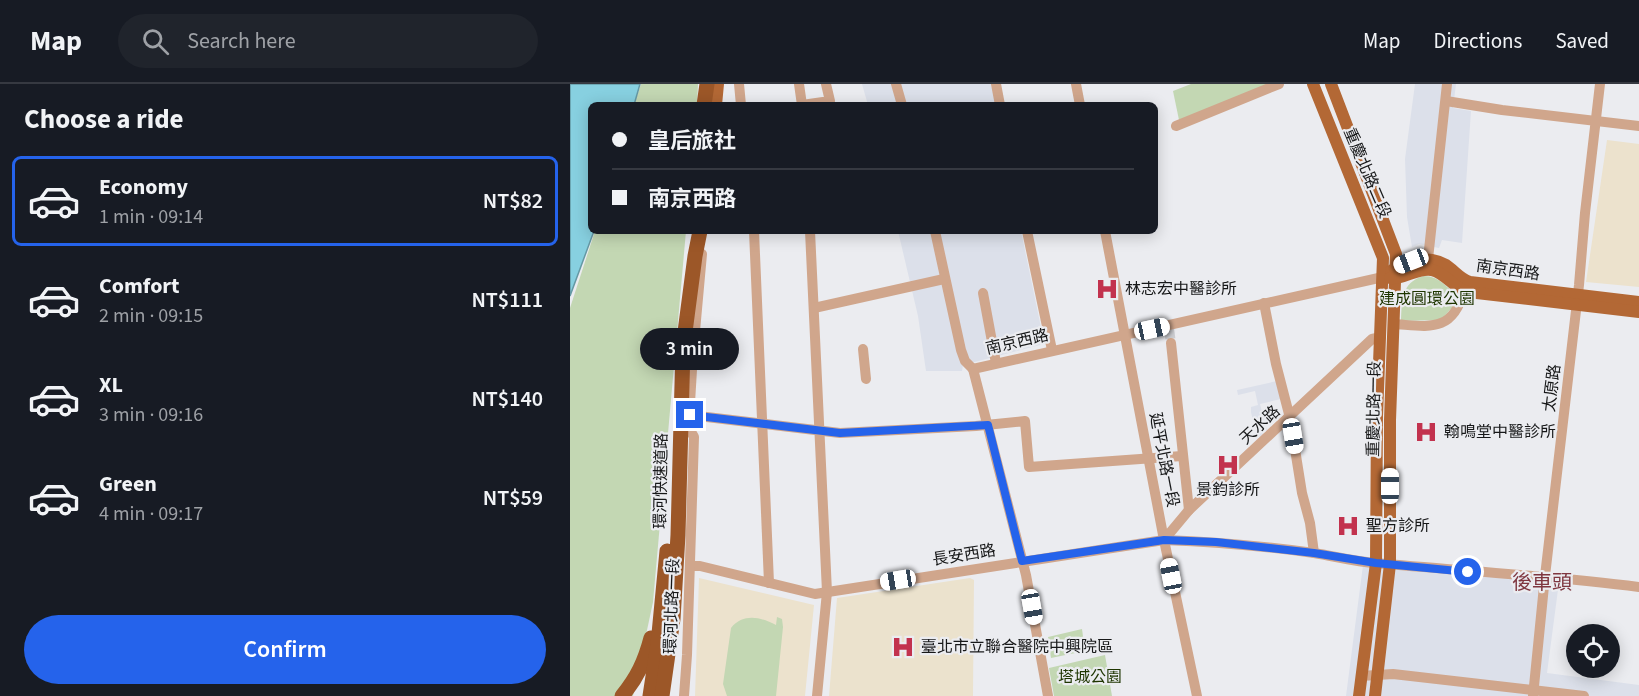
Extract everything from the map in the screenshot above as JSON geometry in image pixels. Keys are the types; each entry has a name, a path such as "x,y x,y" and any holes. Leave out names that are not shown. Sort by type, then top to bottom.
{"highway":[{"path":"704,102 707,84"},
{"name":"環河快速道路","path":"648,696 658,644 669,518 675,353 690,234"},
{"name":"環河快速道路","path":"663,696 673,619 678,535 683,347 696,249 701,234"},
{"path":"648,696 651,665 679,585 682,567 686,434 689,421"},
{"path":"622,696 634,682 645,659 662,595"}],"main road":[{"path":"716,102 718,84"},
{"name":"重慶北路二段","path":"1313,84 1337,148 1391,274"},
{"name":"重慶北路二段","path":"1331,84 1396,254 1391,274"},
{"name":"南京西路","path":"1391,274 1411,261 1428,259 1445,265 1470,282 1577,299 1639,312"},
{"name":"南京西路","path":"1391,274 1431,270 1464,291 1639,302"},
{"name":"重慶北路一段","path":"1375,696 1390,564 1393,324 1391,274"},
{"name":"重慶北路一段","path":"1359,696 1376,563 1377,416 1381,337 1391,274"}],"street":[{"path":"738,84 741,102"},
{"path":"799,84 802,102"},
{"path":"819,102 830,100 826,84"},
{"path":"896,84 901,102"},
{"path":"996,84 999,102"},
{"path":"1076,84 1079,102"},
{"path":"1176,126 1279,84"},
{"path":"1428,259 1447,84"},
{"name":"太原路","path":"1533,693 1600,84"},
{"path":"1446,100 1639,126"},
{"name":"環河北路一段","path":"684,696 694,437 689,421 702,234"},
{"path":"754,234 769,583"},
{"path":"810,234 827,592 817,696"},
{"path":"935,234 961,350 965,361 973,369"},
{"path":"1028,234 1052,351"},
{"name":"延平北路一段","path":"1106,234 1148,460 1197,696"},
{"name":"南京西路","path":"1048,696 1022,561 973,369 1169,327 1391,274"},
{"path":"814,308 944,279"},
{"name":"南京西路","path":"1393,324 1425,327 1438,325 1451,315 1464,291"},
{"path":"983,293 996,363"},
{"path":"1264,303 1290,418 1314,553"},
{"name":"天水路","path":"1164,540 1190,510 1372,339 1381,337"},
{"path":"1170,343 1190,510"},
{"path":"863,349 866,379"},
{"path":"689,421 762,424 840,433 1025,421 1029,467 1182,456"},
{"name":"長安西路","path":"690,566 700,566 815,594 1164,540 1216,542 1314,553 1376,563 1482,573 1545,576 1639,587"},
{"path":"1361,676 1378,674 1533,693 1584,696"}],"shaded area":[{"path":"862,84 991,84 995,102 867,102"},
{"path":"1415,84 1456,84 1453,108 1471,111 1462,243 1442,240 1439,248 1419,244 1412,247 1407,217 1405,159"},
{"path":"1607,140 1639,144 1639,287 1586,282"},
{"path":"899,234 1022,234 1044,342 963,365 962,371 926,371 918,316"},
{"path":"1277,381 1281,399 1260,404 1267,430 1257,439 1251,412 1251,407 1258,405 1255,391 1238,395 1237,390"},
{"path":"1363,565 1559,582 1547,673 1566,675 1566,678 1585,678 1639,685 1639,696 1346,696"},
{"path":"699,578 814,605 805,696 695,696"},
{"name":"臺北市立聯合醫院中興院區","path":"970,578 974,580 973,696 829,696 837,598"}],"green space":[{"path":"641,84 698,84 697,102 635,102"},
{"path":"1191,84 1272,84 1179,120 1173,91"},
{"path":"594,234 686,234 653,602 633,696 570,696 570,308"},
{"name":"建成圓環公園","path":"1424,276 1443,283 1459,296 1457,302 1441,320 1401,321 1404,293 1411,283"},
{"path":"777,617 782,619 783,627 776,696 727,696 723,684 731,628 747,618 764,620 776,625"},
{"path":"1082,629 1085,651 1051,658 1048,637"},
{"name":"塔城公園","path":"1105,655 1112,696 1054,696 1049,668"}],"water":[{"path":"570,84 640,84 635,102 588,102 588,234 593,234 570,296"}],"tunnel":[{"path":"1169,329 1171,343"}],"place":[{"name":"林志宏中醫診所","path":"1107,289"},
{"name":"翰鳴堂中醫診所","path":"1426,432"},
{"name":"景鈞診所","path":"1228,465"},
{"name":"聖方診所","path":"1348,526"},
{"name":"臺北市立聯合醫院中興院區","path":"903,647"}],"district":[{"name":"後車頭","path":"1542,583"}],"route":[{"path":"690,415 840,433 988,425 1022,561 1164,540 1216,542 1314,553 1376,563 1468,572"}]}
